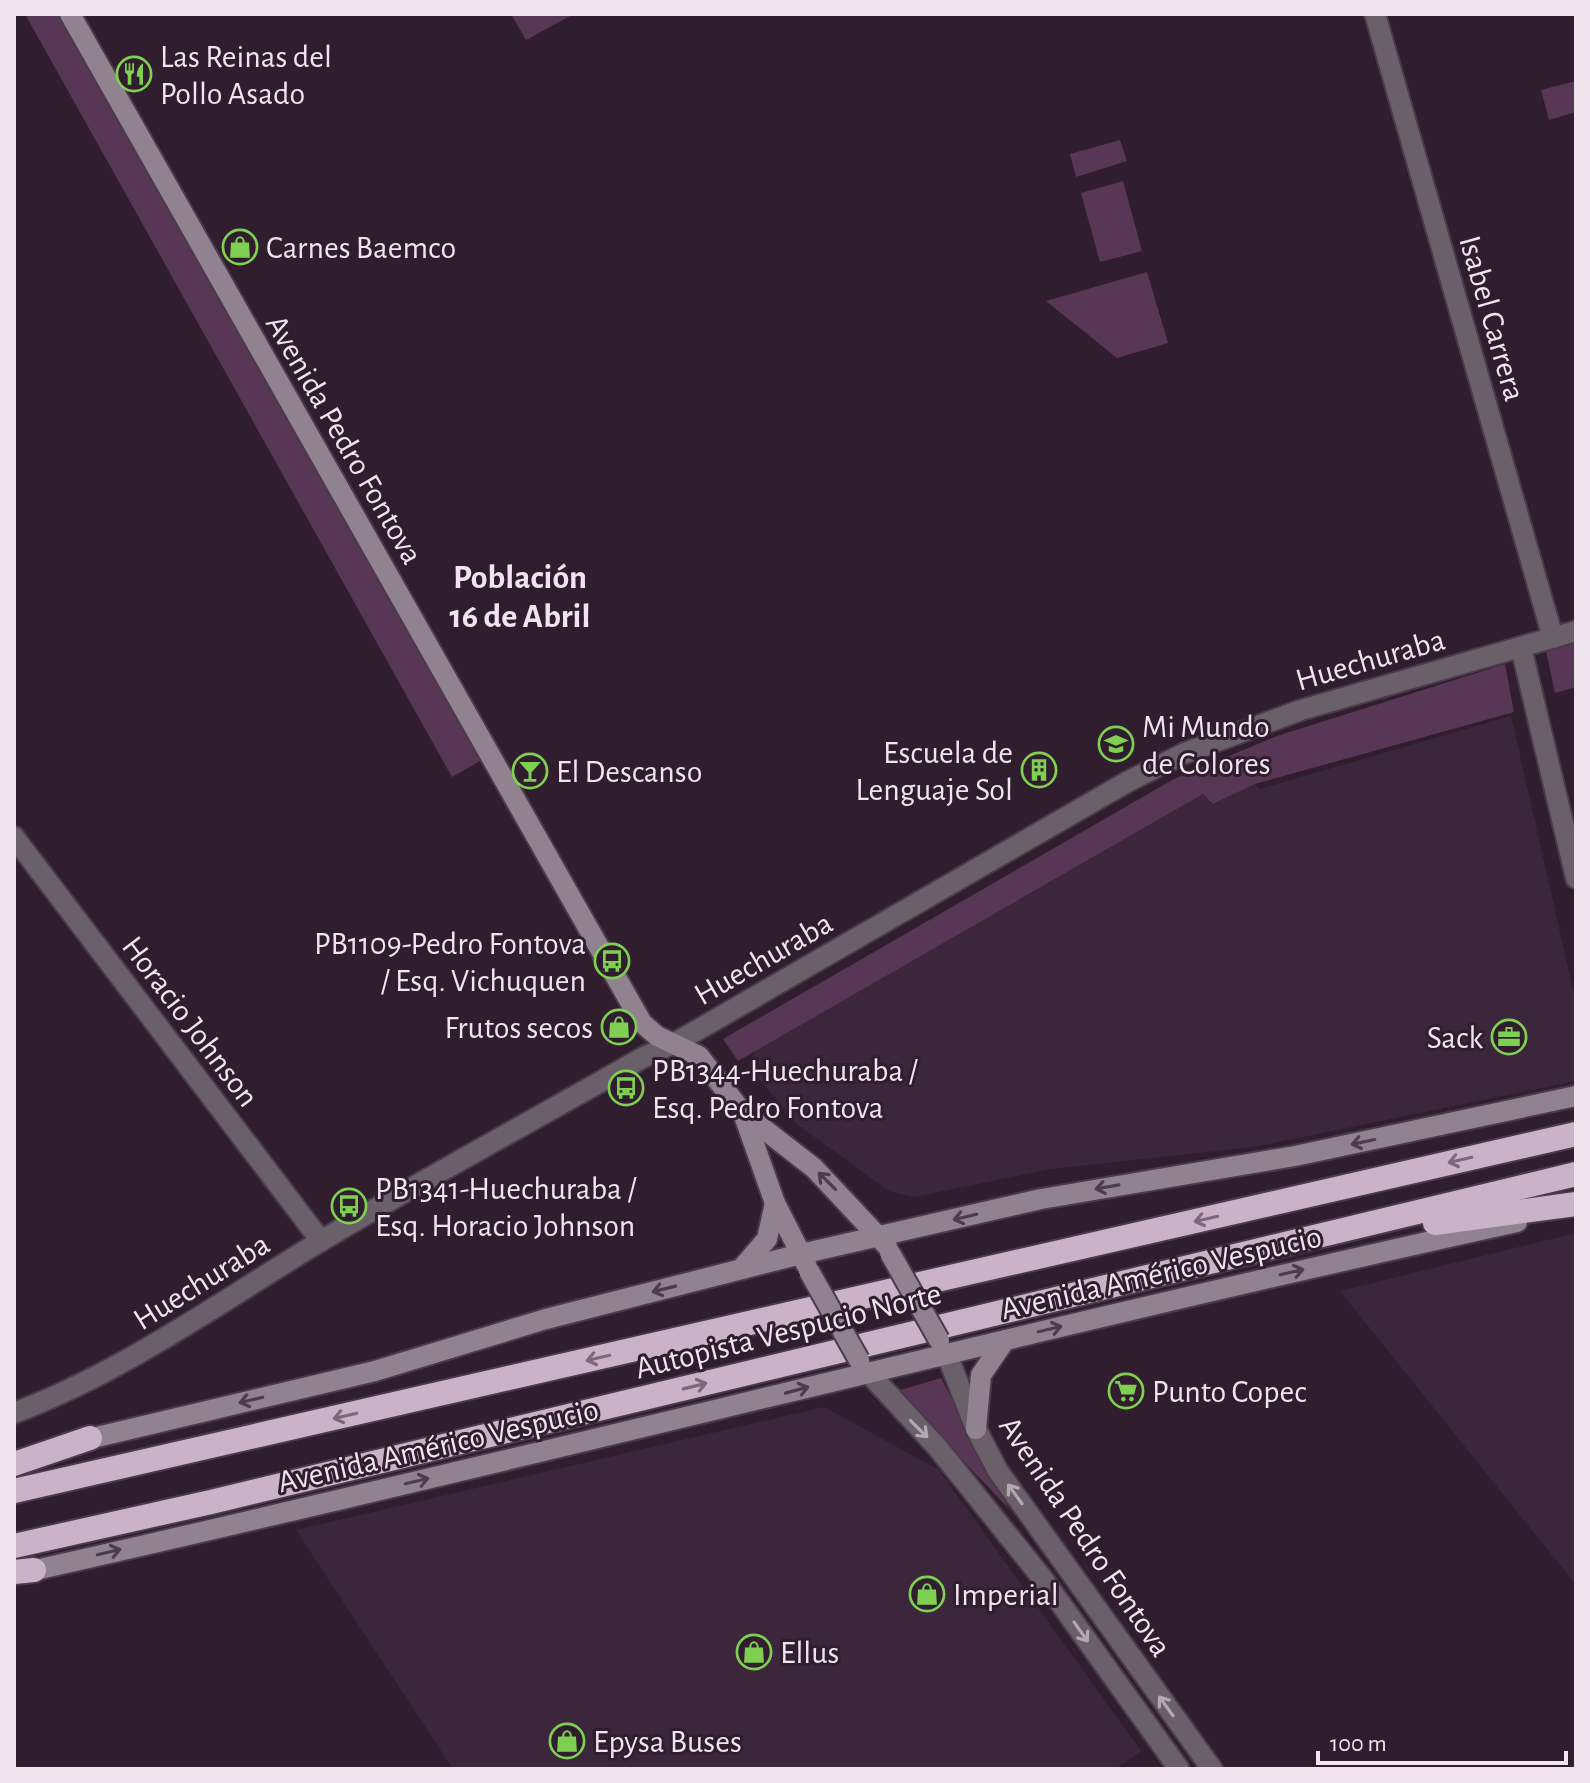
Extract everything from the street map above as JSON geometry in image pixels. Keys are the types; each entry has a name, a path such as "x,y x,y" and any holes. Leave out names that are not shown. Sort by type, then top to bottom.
{"highway":[{"name":"Autopista Vespucio Norte","path":"14,1491 1576,1134"},
{"name":"Autopista Vespucio Norte","path":"14,1546 1306,1241 1576,1174"},
{"path":"1306,1241 1576,1206"},
{"path":"14,1464 90,1438"}],"main road":[{"name":"Avenida Pedro Fontova","path":"70,14 638,1017 657,1036 699,1056 743,1113 814,1168 886,1245 942,1346"},
{"path":"14,1457 375,1371 546,1319 740,1270 805,1262 886,1245 1041,1199 1295,1156 1576,1096"},
{"name":"Avenida Pedro Fontova","path":"743,1113 775,1203 863,1366"},
{"path":"740,1270 767,1239 775,1203"},
{"name":"Avenida Américo Vespucio","path":"21,1572 580,1444 942,1346 1005,1340 1576,1206"},
{"path":"976,1429 981,1375 1005,1340"}],"street":[{"name":"Isabel Carrera","path":"1375,14 1553,638"},
{"name":"Huechuraba","path":"14,1413 129,1360 321,1241 644,1057 675,1043 1127,782 1185,753 1301,710 1576,631"},
{"path":"1521,647 1576,878"},
{"name":"Horacio Johnson","path":"14,837 321,1241"},
{"name":"Avenida Pedro Fontova","path":"942,1346 976,1429 998,1471 1212,1769"},
{"name":"Avenida Pedro Fontova","path":"863,1366 938,1448 1043,1579 1179,1769"}],"shaded area":[{"path":"25,14 61,14 482,760 452,777"},
{"path":"511,14 574,14 526,40"},
{"path":"1576,81 1576,112 1549,120 1541,90"},
{"path":"1120,140 1127,161 1076,177 1070,154"},
{"path":"1123,181 1142,251 1100,262 1081,193"},
{"path":"1147,272 1168,343 1117,358 1046,301"},
{"path":"1576,641 1576,687 1555,693 1546,651"},
{"path":"1505,664 1514,712 1255,784 1213,804 1203,794 738,1061 723,1039 1174,779 1277,736"},
{"path":"1511,716 1576,1003 1576,1081 1254,1147 1051,1169 914,1197 889,1191 798,1125 748,1066 755,1051 1203,794 1213,804 1255,784 1260,789"},
{"path":"1576,1233 1576,1585 1340,1291"},
{"path":"941,1378 1009,1509 897,1391"},
{"path":"824,1407 939,1470 1141,1751 1116,1769 453,1769 296,1530"}],"place":[{"name":"Las Reinas del Pollo Asado","path":"134,74"},
{"name":"Carnes Baemco","path":"240,247"},
{"name":"Mi Mundo de Colores","path":"1116,744"},
{"name":"Escuela de Lenguaje Sol","path":"1039,770"},
{"name":"El Descanso","path":"530,771"},
{"name":"PB1109-Pedro Fontova / Esq. Vichuquen","path":"612,961"},
{"name":"Frutos secos","path":"619,1027"},
{"name":"Sack","path":"1509,1037"},
{"name":"PB1344-Huechuraba / Esq. Pedro Fontova","path":"626,1088"},
{"name":"PB1341-Huechuraba / Esq. Horacio Johnson","path":"349,1206"},
{"name":"Punto Copec","path":"1126,1391"},
{"name":"Imperial","path":"927,1594"},
{"name":"Ellus","path":"754,1652"},
{"name":"Epysa Buses","path":"567,1741"}],"district":[{"name":"Población 16 de Abril","path":"520,596"}]}
